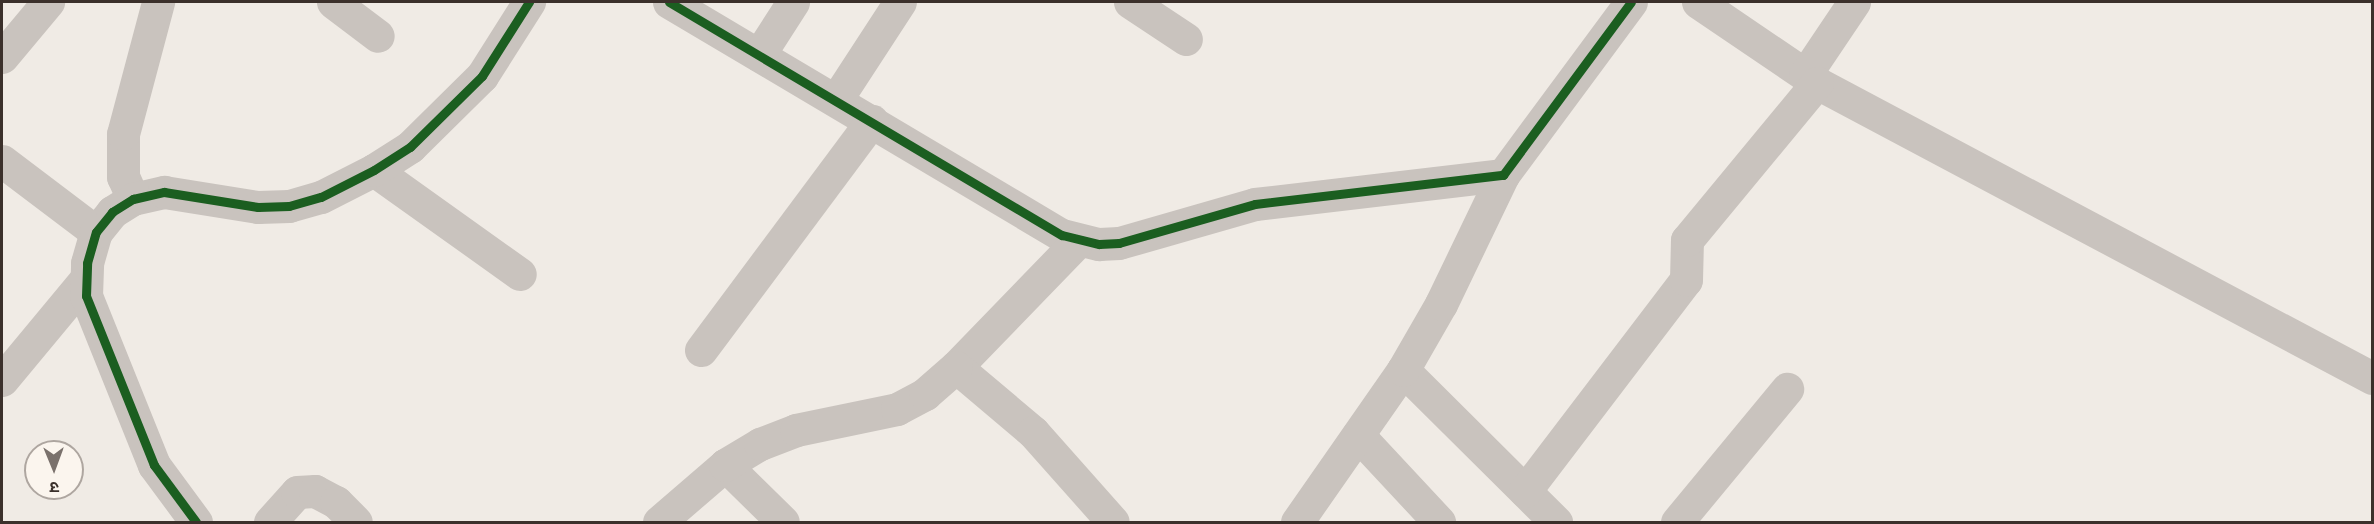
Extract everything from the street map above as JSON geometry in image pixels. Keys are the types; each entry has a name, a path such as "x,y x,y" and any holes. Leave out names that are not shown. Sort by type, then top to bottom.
{"street":[{"path":"2,57 48,2"},
{"path":"133,199 123,177 123,134 158,2"},
{"path":"333,2 378,36"},
{"path":"196,522 154,465 86,296 87,263 96,232 112,212 133,199 164,192 258,207 290,206 321,197 374,170 410,147 482,76 529,2"},
{"path":"669,2 1078,241 1119,243 1277,201 1503,175"},
{"path":"759,55 793,2"},
{"path":"836,100 900,2"},
{"path":"1130,2 1186,39"},
{"path":"1298,522 1403,370 1441,304 1503,175 1631,2"},
{"path":"1525,491 1686,280 1687,240 1811,79 1854,2"},
{"path":"1709,5 1811,79 2373,378"},
{"path":"701,350 872,121"},
{"path":"2,161 96,232"},
{"path":"374,170 520,274"},
{"path":"659,522 725,465 760,444 796,430 897,409 925,394 956,367 1078,241"},
{"path":"5,371 86,279"},
{"path":"956,367 1033,432 1113,522"},
{"path":"1403,370 1556,522"},
{"path":"1677,522 1787,388"},
{"path":"1358,435 1438,522"},
{"path":"725,465 783,522"},
{"path":"270,522 297,492 315,491 336,502 356,522"}],"cycle path":[{"path":"196,522 154,465 86,296 87,263 96,232 112,212 133,199 164,192 258,207 289,206 321,197 374,170 410,147 482,76 529,2"},
{"path":"669,2 1062,235 1099,244 1119,243 1255,204 1503,175 1631,2"}]}
